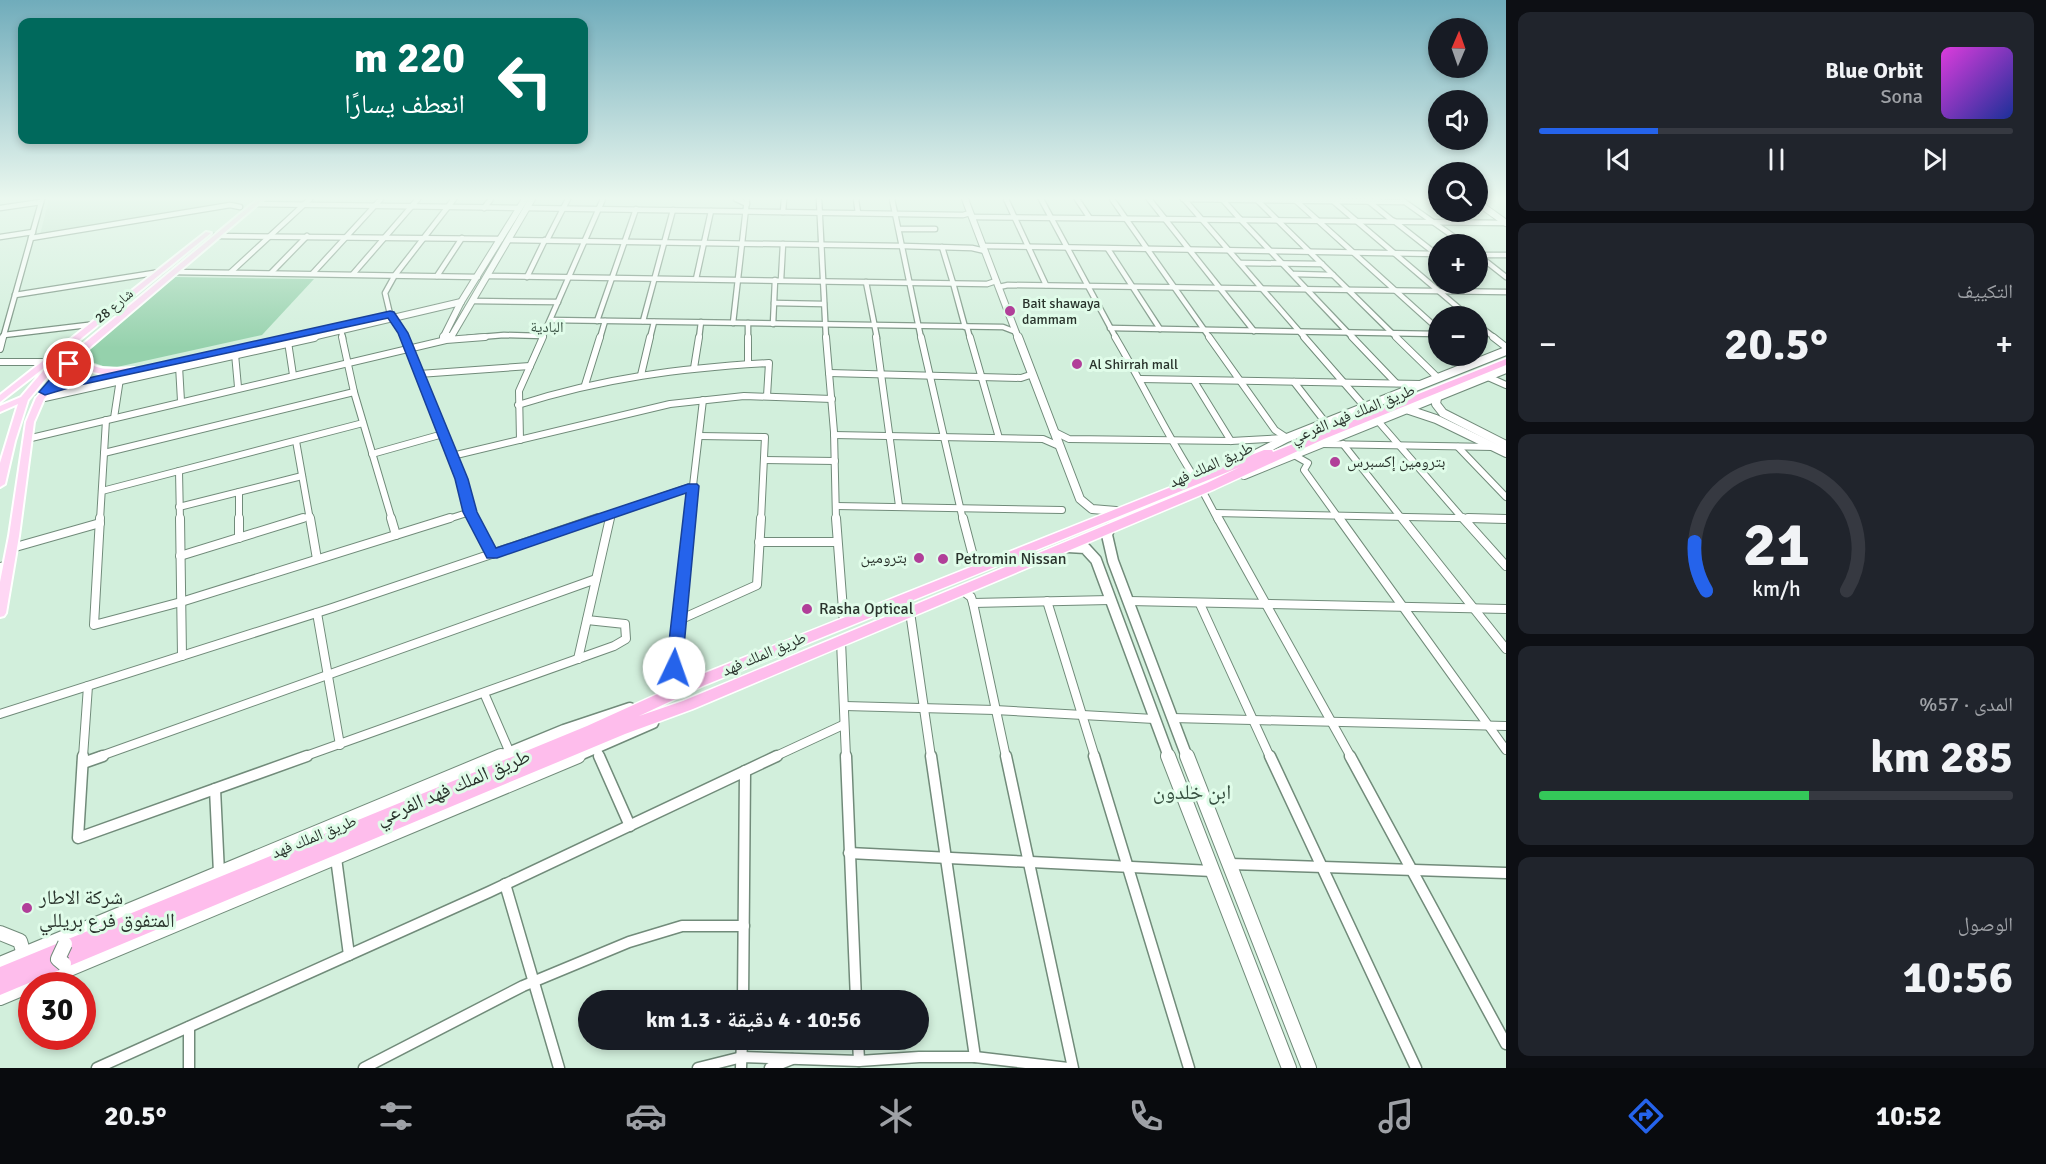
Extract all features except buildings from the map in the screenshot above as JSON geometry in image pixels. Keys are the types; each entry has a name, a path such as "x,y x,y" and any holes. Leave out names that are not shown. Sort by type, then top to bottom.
{"highway":[{"name":"طريق الملك فهد","path":"0,976 591,731 700,681 1116,511 1203,485 1244,460 1506,356"},
{"name":"طريق الملك فهد","path":"0,986 620,729 687,705 1109,529 1203,485 1506,362"}],"main road":[{"path":"0,399 189,249"},
{"name":"شارع 28","path":"42,395 84,348 200,249"},
{"path":"0,417 23,401 71,344"},
{"path":"84,348 82,356 86,365 98,370 134,370"},
{"path":"0,409 42,395"},
{"path":"0,613 4,566 12,548 30,422 42,395"},
{"path":"0,483 23,401"},
{"path":"0,435 6,435 10,441"}],"street":[{"path":"0,349 4,334 3,326 15,296 28,249"},
{"path":"231,272 256,249"},
{"path":"271,273 295,249"},
{"path":"313,273 335,249"},
{"path":"353,274 375,249"},
{"path":"415,249 385,293 392,316 409,348 461,479 470,512 492,554"},
{"path":"437,276 455,249"},
{"path":"446,340 443,338 461,302 498,249"},
{"path":"446,340 451,338 500,249"},
{"path":"527,277 541,249"},
{"path":"520,440 519,391 582,249"},
{"path":"597,321 622,249"},
{"path":"644,321 663,249"},
{"path":"696,279 702,249"},
{"path":"733,323 742,249"},
{"path":"773,324 782,249"},
{"path":"820,249 832,399 837,542 844,623"},
{"path":"903,249 960,507 973,556 980,567"},
{"path":"943,249 999,438"},
{"path":"984,249 1030,375 1082,503 1099,511 1116,511"},
{"path":"1030,249 1046,285"},
{"path":"1069,249 1171,441 1203,485 1215,513 1413,870 1506,1044"},
{"path":"1102,249 1428,254"},
{"path":"1108,249 1160,329"},
{"path":"1268,249 1396,383"},
{"path":"1307,249 1438,378"},
{"path":"1348,249 1428,323"},
{"path":"1390,249 1428,282"},
{"path":"1148,250 1275,430 1287,438"},
{"path":"1189,250 1254,331"},
{"path":"1230,251 1365,407"},
{"path":"1488,255 1506,255"},
{"path":"1241,263 1322,264"},
{"path":"1488,263 1506,277"},
{"path":"15,296 161,272"},
{"path":"173,272 478,277"},
{"path":"1294,274 1333,275"},
{"path":"487,276 1428,291"},
{"path":"866,282 875,326 899,506"},
{"path":"1488,292 1506,292"},
{"path":"1442,294 1456,306"},
{"path":"473,301 558,302"},
{"path":"42,395 134,370 392,316 451,306 461,302"},
{"path":"774,303 824,304"},
{"path":"42,395 341,331 392,316"},
{"path":"550,320 1003,327 1016,332"},
{"path":"585,385 605,321"},
{"path":"641,375 654,322"},
{"path":"694,368 701,322"},
{"path":"748,323 748,364"},
{"path":"4,334 96,324"},
{"path":"1110,328 1428,332"},
{"path":"341,331 354,392 396,535"},
{"path":"1489,334 1506,349"},
{"path":"27,439 238,387 446,340 504,335 543,336"},
{"path":"288,342 293,375"},
{"name":"طريق الملك فهد الفرعي","path":"1244,460 1287,438 1506,349"},
{"path":"235,354 238,387"},
{"path":"0,362 48,362"},
{"path":"518,405 585,385 641,375 694,368 769,363 767,396"},
{"path":"179,366 181,401"},
{"path":"419,374 530,366"},
{"name":"طريق الملك فهد الفرعي","path":"1203,485 1294,455 1506,369"},
{"path":"829,373 1021,378 1030,375"},
{"path":"1488,377 1506,385"},
{"path":"120,379 104,453 94,625 181,602 470,512"},
{"path":"1140,379 1424,384"},
{"path":"1194,381 1231,441"},
{"path":"1294,382 1326,423"},
{"path":"104,453 354,392"},
{"path":"452,456 670,404 703,399 767,396 832,399"},
{"path":"1437,398 1439,416 1506,453"},
{"path":"700,681 682,679 674,668 673,662 703,399"},
{"path":"1409,410 1439,416 1506,444"},
{"path":"1378,421 1506,566"},
{"path":"102,491 363,423"},
{"path":"1053,431 1069,439 1231,441 1287,438"},
{"path":"372,454 443,434"},
{"path":"834,435 1043,440 1059,446"},
{"path":"677,621 757,585 765,437 699,436"},
{"path":"296,441 317,559"},
{"path":"1320,444 1493,447"},
{"path":"1343,444 1506,649"},
{"path":"1458,447 1506,497"},
{"path":"1294,455 1308,463 1304,470 1506,750"},
{"path":"764,460 835,461"},
{"path":"179,471 182,656"},
{"path":"179,507 302,476"},
{"path":"0,714 316,613 693,486"},
{"path":"239,492 239,538"},
{"path":"836,506 1062,510"},
{"path":"1215,513 1506,519"},
{"path":"578,659 611,514"},
{"path":"180,556 310,516"},
{"path":"12,548 100,523"},
{"path":"1109,529 1107,535 1113,561 1309,1068"},
{"path":"759,542 837,542"},
{"path":"1063,548 1077,546 1093,553 1286,1067"},
{"path":"1096,560 1096,557 1101,555 1108,556 1113,561"},
{"path":"83,763 596,579"},
{"path":"962,590 971,597 973,603 1073,1068"},
{"path":"973,603 1110,600"},
{"path":"1047,601 1189,1068"},
{"path":"1129,601 1506,609"},
{"path":"1200,604 1416,1068"},
{"path":"910,612 944,858 975,1057"},
{"path":"316,613 340,745"},
{"path":"88,686 78,838 578,659 626,639 625,624 587,620"},
{"path":"841,641 856,990"},
{"path":"484,693 510,753"},
{"name":"طريق الملك فهد الفرعي","path":"0,964 582,723 661,698"},
{"name":"طريق الملك فهد الفرعي","path":"0,998 596,748 687,705"},
{"path":"845,706 995,710 1154,719"},
{"path":"1172,718 1506,726"},
{"path":"97,1068 505,884 843,725"},
{"path":"596,748 630,826"},
{"path":"743,990 745,771"},
{"path":"215,789 219,873"},
{"path":"849,853 1214,871"},
{"path":"336,858 349,955"},
{"path":"1230,864 1506,873"},
{"path":"505,884 560,1068"},
{"path":"364,1068 534,981 629,942 682,926 744,926"},
{"path":"80,931 65,944 58,959 64,964 80,964"},
{"path":"0,933 20,941 23,951"},
{"path":"0,959 44,947"},
{"path":"189,1027 189,1068"},
{"path":"858,1050 859,1061"},
{"path":"698,1068 794,1058 859,1061 919,1057 975,1057 1068,1068"},
{"path":"770,1068 794,1058"}],"green space":[{"path":"174,277 314,279 262,335 117,367 103,366 89,361 87,351"}],"place":[{"name":"Bait shawaya dammam","path":"1010,311"},
{"name":"Al Shirrah mall","path":"1077,364"},
{"name":"بترومين إكسبرس","path":"1335,462"},
{"name":"بترومين","path":"919,558"},
{"name":"Petromin Nissan","path":"943,559"},
{"name":"Rasha Optical","path":"807,609"},
{"name":"شركة الاطار المتفوق فرع بريللي","path":"27,908"}],"district":[{"name":"البادية","path":"547,327"},
{"name":"ابن خلدون","path":"1192,792"}],"route":[{"path":"69,364 45,392 72,384 390,314 403,333 461,479 470,512 492,554 693,486 674,668"}]}
